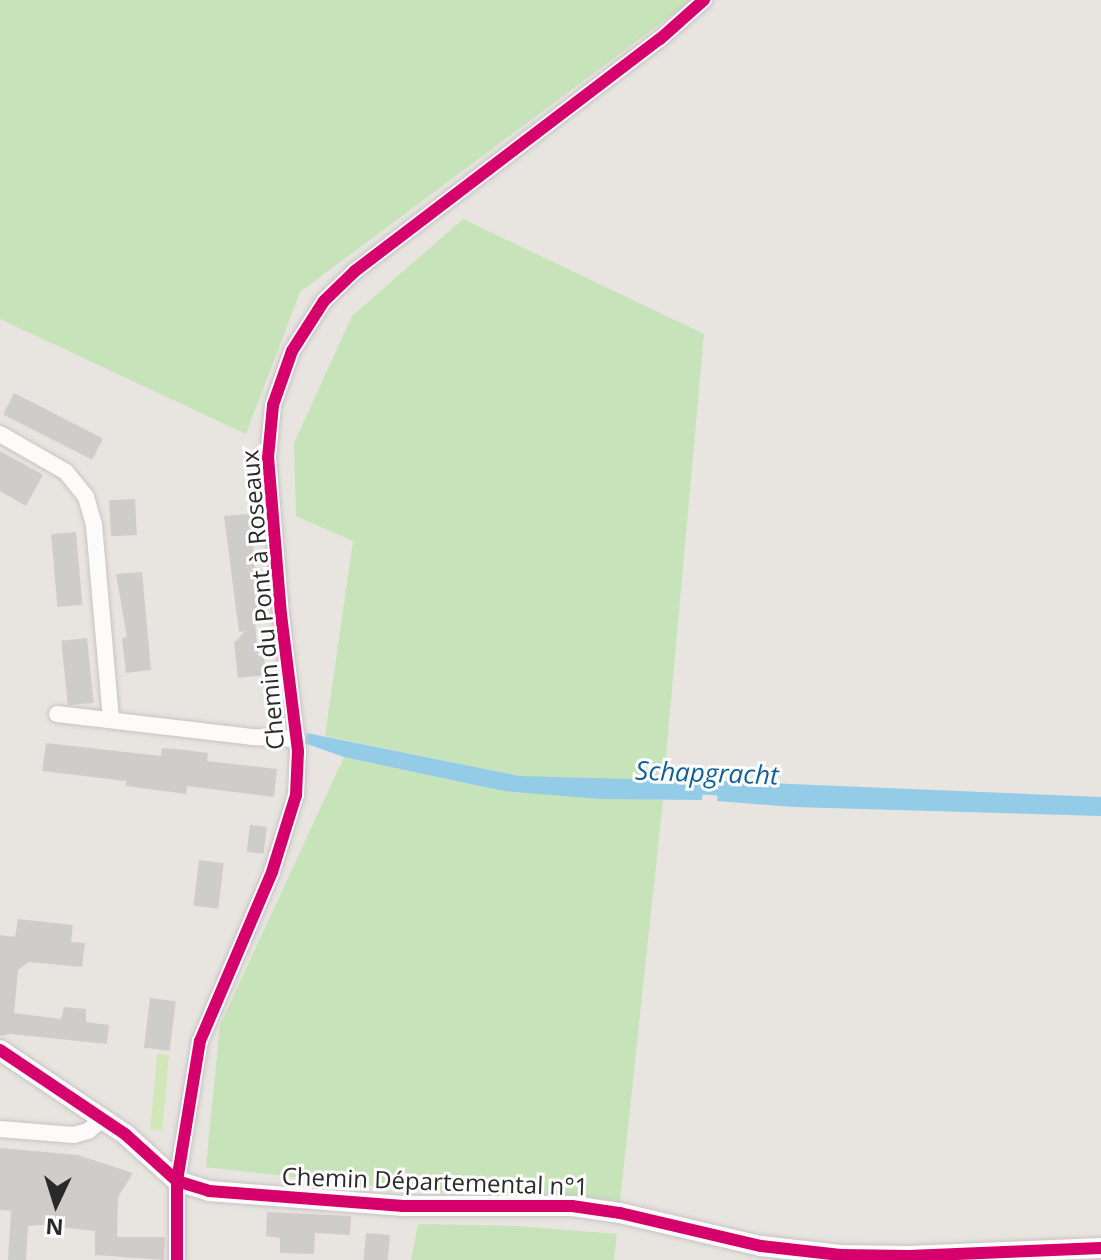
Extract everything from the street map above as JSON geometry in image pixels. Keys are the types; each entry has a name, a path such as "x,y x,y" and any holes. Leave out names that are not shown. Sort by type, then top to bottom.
{"street":[{"name":"Chemin du Pont à Roseaux","path":"177,1260 177,1181 203,1032 291,820 298,771 268,458 273,405 298,339 324,301 355,271 660,39 704,0"},
{"path":"0,434 66,472 78,484 89,504 111,719"},
{"path":"57,714 252,737 297,739"},
{"name":"Chemin Départemental n°1","path":"0,1050 71,1101 103,1119 177,1181 209,1191 350,1203 572,1206 620,1213 761,1246 840,1255 909,1256 1101,1248"},
{"path":"0,1129 74,1135 88,1131 103,1119"}],"green space":[{"path":"0,0 692,0 300,292 246,434 0,319"},
{"path":"463,219 704,334 664,778 593,780 520,776 325,736 353,541 296,516 294,443 352,316"},
{"path":"344,757 503,791 663,800 620,1202 575,1195 421,1192 206,1167 220,1025"},
{"path":"157,1054 169,1055 162,1131 150,1130"},
{"path":"418,1224 518,1226 617,1234 614,1260 411,1260"}],"water":[{"path":"307,733 520,776 704,781 702,800 600,799 503,791 344,757 304,743"},
{"path":"719,781 1101,797 1101,816 794,807 717,801"}],"building":[{"path":"14,393 103,438 92,460 3,414"},
{"path":"0,451 43,475 26,506 0,491"},
{"path":"135,499 137,535 111,536 109,500"},
{"path":"250,514 260,612 254,612 258,656 264,656 266,675 238,678 234,643 245,631 239,632 224,516"},
{"path":"76,532 82,605 57,607 51,534"},
{"path":"142,572 151,670 126,673 122,638 127,637 116,574"},
{"path":"87,638 94,703 68,705 61,641"},
{"path":"46,743 161,756 162,748 185,750 208,753 207,761 277,769 274,797 187,786 186,794 126,786 126,781 42,771"},
{"path":"250,825 267,827 264,854 247,852"},
{"path":"199,860 224,863 218,909 193,906"},
{"path":"18,919 73,925 71,942 85,943 82,967 29,962 18,970 14,1013 61,1019 64,1007 86,1009 86,1022 109,1025 107,1044 11,1034 0,1036 0,935 15,937"},
{"path":"150,998 176,1001 170,1051 144,1048"},
{"path":"0,1148 78,1155 133,1173 118,1197 117,1237 165,1237 164,1260 95,1255 95,1231 43,1225 28,1226 26,1260 8,1260 11,1211 0,1210"},
{"path":"267,1212 351,1216 350,1235 315,1233 314,1254 280,1253 280,1238 266,1236"},
{"path":"366,1233 390,1235 388,1260 364,1260"}],"waterway":[{"name":"Schapgracht","path":"696,791 725,793"}],"cycle path":[{"path":"177,1260 177,1181 200,1041 272,872 296,795 298,751 281,615 268,458 273,405 292,351 324,301 355,271 660,39 704,0"},
{"path":"0,1050 125,1134 177,1181 209,1191 403,1206 572,1206 620,1213 761,1246 840,1255 909,1256 1101,1248"}]}
